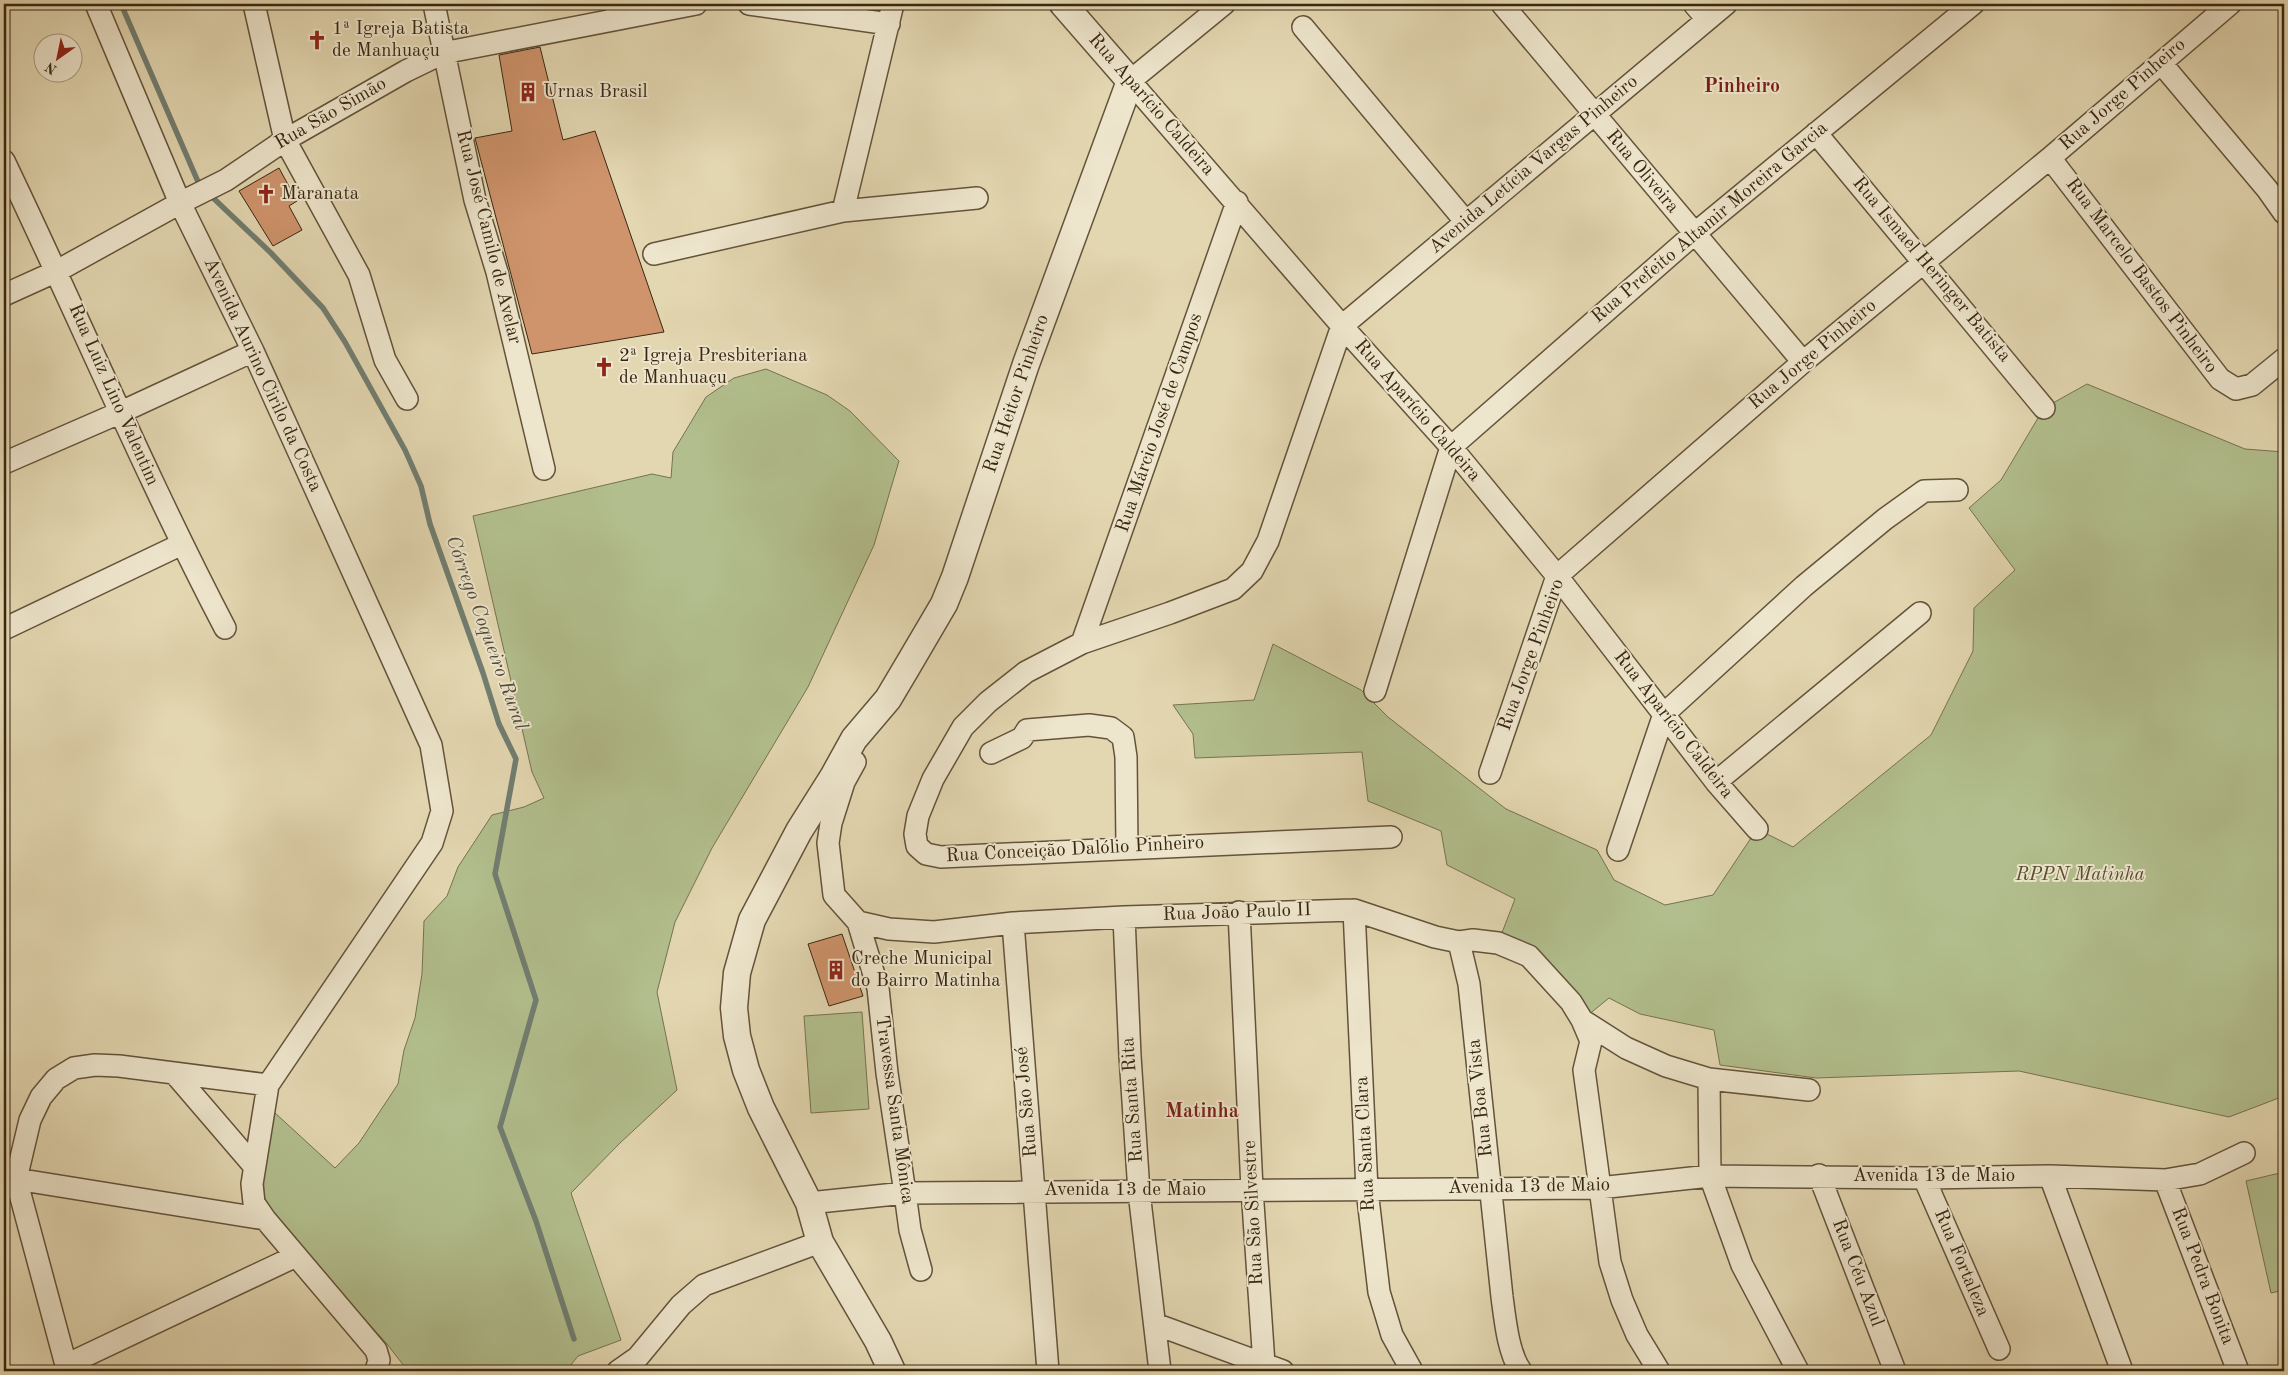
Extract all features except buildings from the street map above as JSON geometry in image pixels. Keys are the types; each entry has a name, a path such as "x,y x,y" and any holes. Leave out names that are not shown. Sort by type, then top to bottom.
{"street":[{"name":"Avenida Aurino Cirilo da Costa","path":"96,4 188,199 253,352 430,746 442,811 432,843 268,1085"},
{"path":"254,4 285,140 359,276 385,360 407,399"},
{"name":"Rua José Camilo de Avelar","path":"434,4 474,200 497,272 544,469"},
{"name":"Rua São Simão","path":"4,295 57,271 226,180 285,140 406,71 443,53 612,12 696,4"},
{"path":"749,4 891,14 842,211"},
{"name":"Rua Aparício Caldeira","path":"1062,4 1237,202 1342,326 1451,447 1557,576 1716,782 1757,829"},
{"path":"1130,81 1224,4"},
{"name":"Rua Oliveira","path":"1502,4 1803,362"},
{"name":"Avenida Letícia Vargas Pinheiro","path":"1342,326 1594,115 1700,12 1726,4"},
{"name":"Rua Prefeito Altamir Moreira Garcia","path":"1451,447 1694,234 1973,4"},
{"name":"Rua Jorge Pinheiro","path":"1490,773 1557,576 1803,362 2050,158 2230,4"},
{"path":"1303,27 1466,222"},
{"path":"2161,63 2267,189 2284,213"},
{"name":"Rua Heitor Pinheiro","path":"892,1371 878,1341 820,1242 809,1203 761,1108 746,1070 737,1036 734,1008 737,973 752,920 799,831 854,739 888,698 940,612 955,577 1026,364 1130,81"},
{"name":"Rua Ismael Heringer Batista","path":"1816,133 1925,262 2044,408"},
{"name":"Rua Marcelo Bastos Pinheiro","path":"2050,158 2220,379 2236,389 2252,386 2284,359"},
{"name":"Rua Luiz Lino Valentim","path":"4,161 57,271 119,414 182,544 226,628"},
{"path":"654,254 842,211 977,198"},
{"name":"Rua Márcio José de Campos","path":"1082,643 1237,202"},
{"name":"Rua Conceição Dalólio Pinheiro","path":"1342,326 1268,541 1252,571 1232,589 1170,613 1082,643 1026,672 988,702 963,727 933,779 918,816 915,834 917,846 926,854 941,857 1127,847 1391,837"},
{"path":"4,463 119,414 253,352"},
{"path":"1375,691 1451,447"},
{"path":"1618,850 1664,714 1804,586 1885,519 1924,491 1956,490"},
{"path":"4,629 182,544"},
{"path":"1716,782 1920,613"},
{"path":"858,922 834,895 828,843 831,823 844,782 888,698"},
{"path":"991,753 1022,738 1027,730 1089,725 1111,728 1123,737 1126,757 1127,847"},
{"name":"Rua João Paulo II","path":"858,922 889,929 934,932 1013,923 1124,917 1354,910 1435,937 1459,942 1473,940 1498,943 1529,956 1571,1002 1582,1020 1626,1048 1666,1066 1709,1080 1809,1090"},
{"name":"Rua Santa Clara","path":"1354,910 1367,1190 1379,1292 1392,1335 1412,1371"},
{"name":"Rua São Silvestre","path":"1239,912 1252,1189 1273,1367"},
{"name":"Rua Santa Rita","path":"1124,917 1130,1056 1139,1192 1160,1371"},
{"name":"Travessa Santa Mônica","path":"858,922 878,988 887,1073 910,1230 921,1270"},
{"name":"Rua São José","path":"1013,923 1036,1191 1048,1371"},
{"name":"Rua Boa Vista","path":"1459,942 1469,984 1507,1333 1520,1371"},
{"path":"1582,1020 1591,1041 1584,1070 1610,1262 1622,1300 1638,1335 1658,1371"},
{"path":"296,1256 65,1368 16,1179 30,1120 41,1097 56,1079 74,1068 95,1065 268,1085 254,1166 252,1184 254,1203 264,1219 296,1256 376,1350 378,1360 376,1371"},
{"path":"175,1074 254,1166"},
{"path":"1709,1080 1710,1176 1742,1265 1798,1371"},
{"name":"Avenida 13 de Maio","path":"809,1203 905,1193 1139,1192 1252,1189 1600,1188 1710,1176 1818,1175 1924,1178 2050,1176 2165,1180 2200,1174 2244,1153"},
{"name":"Rua Céu Azul","path":"1818,1175 1895,1371"},
{"path":"2050,1176 2122,1371"},
{"name":"Rua Fortaleza","path":"1924,1178 1999,1349"},
{"path":"16,1179 264,1219"},
{"name":"Rua Pedra Bonita","path":"2165,1180 2238,1371"},
{"path":"618,1371 638,1357 681,1306 704,1285 820,1242"},
{"path":"1155,1324 1273,1367"}],"green space":[{"path":"766,369 827,395 850,411 899,461 874,545 808,687 712,848 675,922 657,992 677,1090 620,1143 571,1193 621,1340 578,1356 566,1371 408,1371 387,1344 306,1255 264,1201 263,1162 274,1112 335,1168 359,1143 398,1084 404,1050 415,1018 422,974 424,921 447,896 458,867 492,815 524,807 544,798 532,772 473,516 652,474 671,478 673,452 706,397 734,378"},
{"name":"RPPN Matinha","path":"2087,384 2245,449 2284,452 2284,1096 2229,1117 2019,1071 1816,1078 1720,1065 1714,1030 1640,1014 1609,998 1582,1020 1571,1002 1498,943 1515,899 1447,865 1441,831 1368,801 1362,752 1195,758 1193,734 1173,705 1254,700 1273,644 1361,690 1388,717 1506,809 1597,850 1614,880 1665,905 1713,895 1757,829 1793,847 1931,735 1973,651 1974,608 2015,570 1969,508 2001,480 2044,408"},
{"path":"862,1012 869,1109 811,1113 804,1016"},
{"path":"2284,1172 2284,1290 2271,1293 2246,1181"}],"waterway":[{"name":"Córrego Coqueiro Rural","path":"121,4 199,184 203,187"},
{"name":"Córrego Coqueiro Rural","path":"209,194 271,253 323,308 345,342 405,450 421,486 430,524 483,673 499,724 516,759 495,874 536,1000 500,1127 536,1221 574,1339"}],"place":[{"name":"1ª Igreja Batista de Manhuaçu","path":"317,40"},
{"name":"Urnas Brasil","path":"528,92"},
{"name":"Maranata","path":"266,194"},
{"name":"2ª Igreja Presbiteriana de Manhuaçu","path":"604,367"},
{"name":"Creche Municipal do Bairro Matinha","path":"836,970"}],"district":[{"name":"Pinheiro","path":"1742,87"},
{"name":"Matinha","path":"1202,1112"}]}
